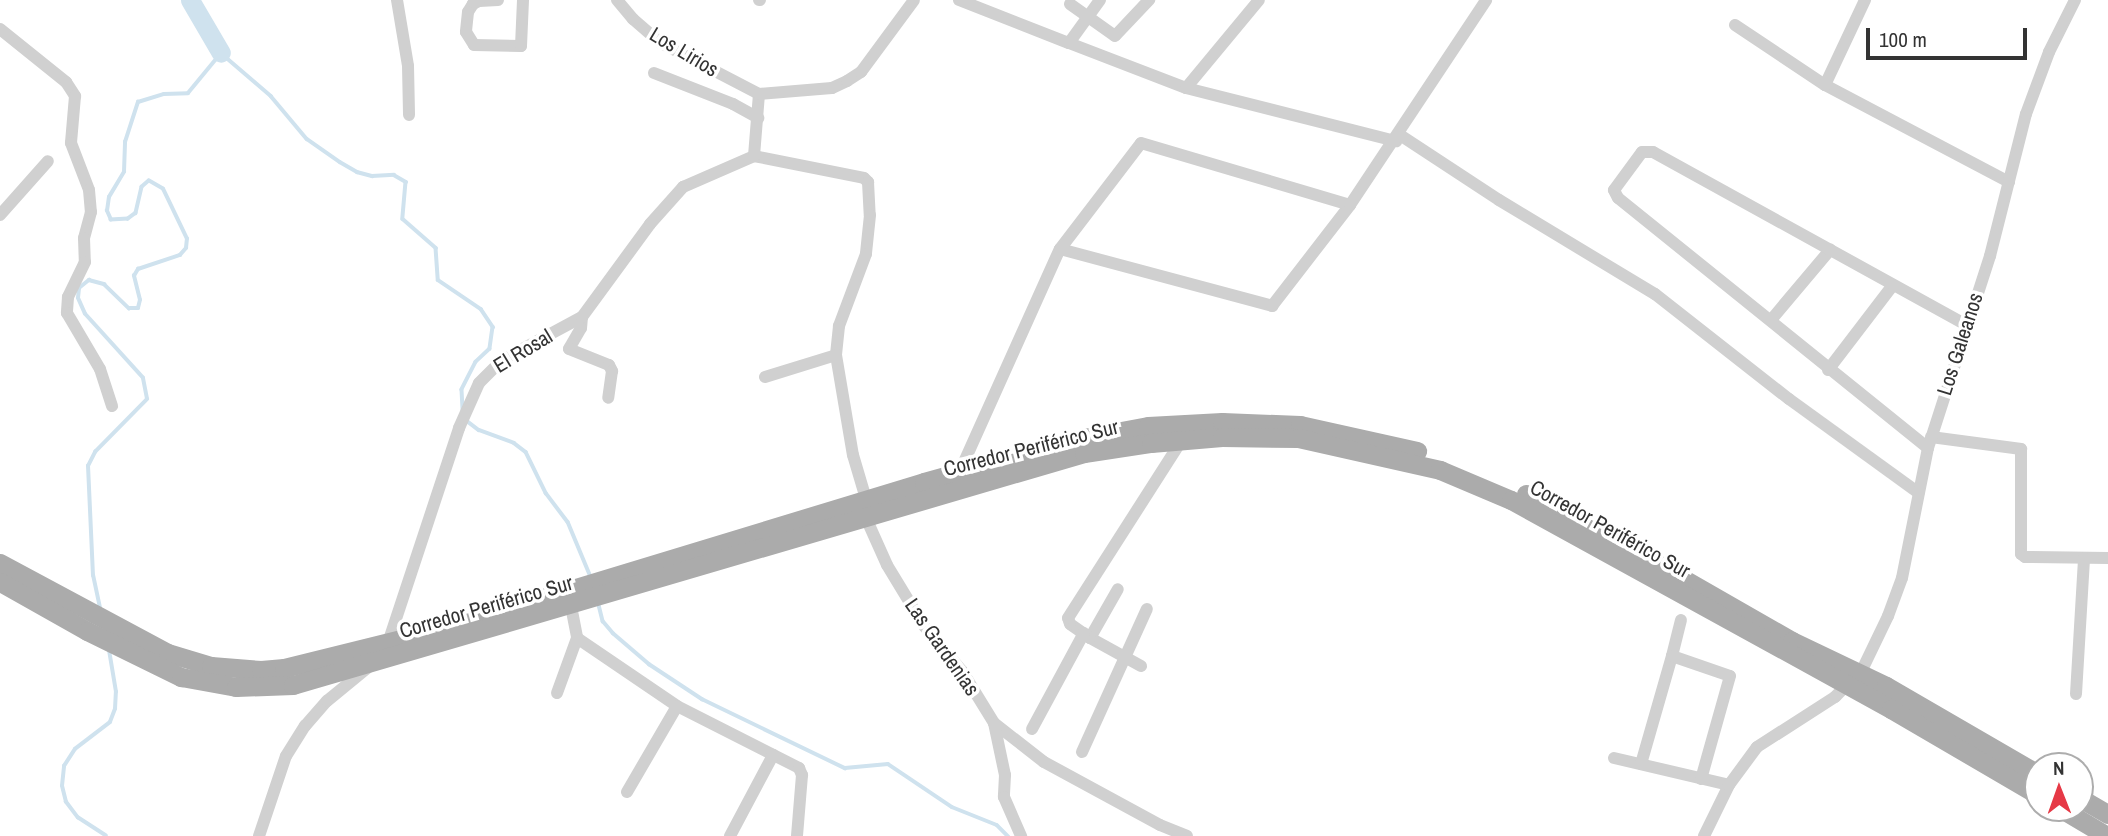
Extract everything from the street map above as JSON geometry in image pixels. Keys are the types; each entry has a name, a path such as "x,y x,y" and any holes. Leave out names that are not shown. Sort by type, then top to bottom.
{"main road":[{"name":"Corredor Periférico Sur","path":"0,582 128,653 181,677 236,687 293,685 571,606 866,508 960,471 1079,439 1148,426 1222,422 1300,425 1364,437 1444,458 1520,491 1598,530 1793,641 2024,786"},
{"name":"Corredor Periférico Sur","path":"0,563 125,632 191,661 240,669 284,668 388,644 866,508 1084,453 1182,440 1298,438 1440,470 1522,506 2024,767"},
{"path":"2084,822 2107,836"}],"street":[{"path":"397,0 408,66 409,115"},
{"path":"498,0 480,1 473,4 468,12 466,32 474,45 521,46 523,0"},
{"name":"Los Lirios","path":"617,0 633,19 662,43 759,93"},
{"path":"754,156 759,93 832,88 847,82 862,72 914,0"},
{"path":"959,0 1186,88 1398,138 1655,294 1789,399 1919,493"},
{"path":"1069,43 1100,0"},
{"path":"1070,4 1115,36 1149,0"},
{"path":"1186,88 1259,0"},
{"path":"1060,248 1272,306 1398,138 1486,0"},
{"path":"1825,85 1865,0"},
{"name":"Los Galeanos","path":"1853,679 1888,616 1902,578 1930,442 1990,256 2026,114 2049,52 2075,0"},
{"path":"1735,24 1825,85 2009,182"},
{"path":"0,29 66,82 75,96 71,143 84,171 92,212 84,238 85,262 68,297 67,313 100,369 112,406"},
{"path":"654,73 733,104 758,118"},
{"path":"960,471 1060,248 1141,143 1350,205"},
{"path":"1966,325 1653,152 1643,152 1613,194 1771,320 1828,370 1930,442 2021,449 2021,554 2033,559 2108,558"},
{"name":"El Rosal","path":"259,836 286,756 305,726 327,701 374,663 388,644 459,428 479,383 502,360 582,317 650,224 684,187 754,156"},
{"name":"Las Gardenias","path":"754,156 864,178 868,182 870,215 866,254 839,326 836,355 853,455 866,508 887,565 924,626 962,671 994,723 1044,762 1160,825 1187,836"},
{"path":"0,215 48,162"},
{"path":"1771,320 1830,250"},
{"path":"1828,370 1893,285"},
{"path":"582,317 581,328 569,349 609,365 612,371 608,398"},
{"path":"765,377 836,355"},
{"path":"1141,666 1123,659 1070,624 1069,612 1182,440"},
{"path":"2076,694 2084,558"},
{"path":"1032,729 1118,589"},
{"path":"557,693 578,638 571,606"},
{"path":"1082,752 1147,609"},
{"path":"1641,764 1681,620"},
{"path":"578,638 677,706 794,764 802,775 797,836"},
{"path":"1672,656 1730,676 1701,779"},
{"path":"1704,836 1729,785 1758,747 1835,697 1853,679"},
{"path":"627,792 677,706"},
{"path":"994,723 1005,775 1004,797 1021,836"},
{"path":"730,836 774,755"},
{"path":"1614,758 1729,785"}],"waterway":[{"path":"190,0 221,53"},
{"path":"100,608 93,576 88,466 95,452 147,399 143,378 85,314 78,298 79,288 89,280 104,284 129,308 138,308 140,300 134,276 138,269 180,255 186,248 187,239 163,189 149,181 142,187 136,213 128,219 111,220 107,211 109,197 124,172 125,142 138,102 164,94 188,93 221,53 271,96 307,139 357,172 372,176 394,175 406,182 403,219 436,248 438,280 481,309 493,327 490,349 476,362 462,390 463,411"},
{"path":"467,421 479,430 514,443 526,452 546,493 568,522 591,577"},
{"path":"598,601 603,621 613,633 649,664 702,699 845,768 888,764 952,807 997,825 1008,836"},
{"path":"106,836 78,818 66,802 62,786 64,766 75,749 110,722 115,709 116,692 109,650"}]}
